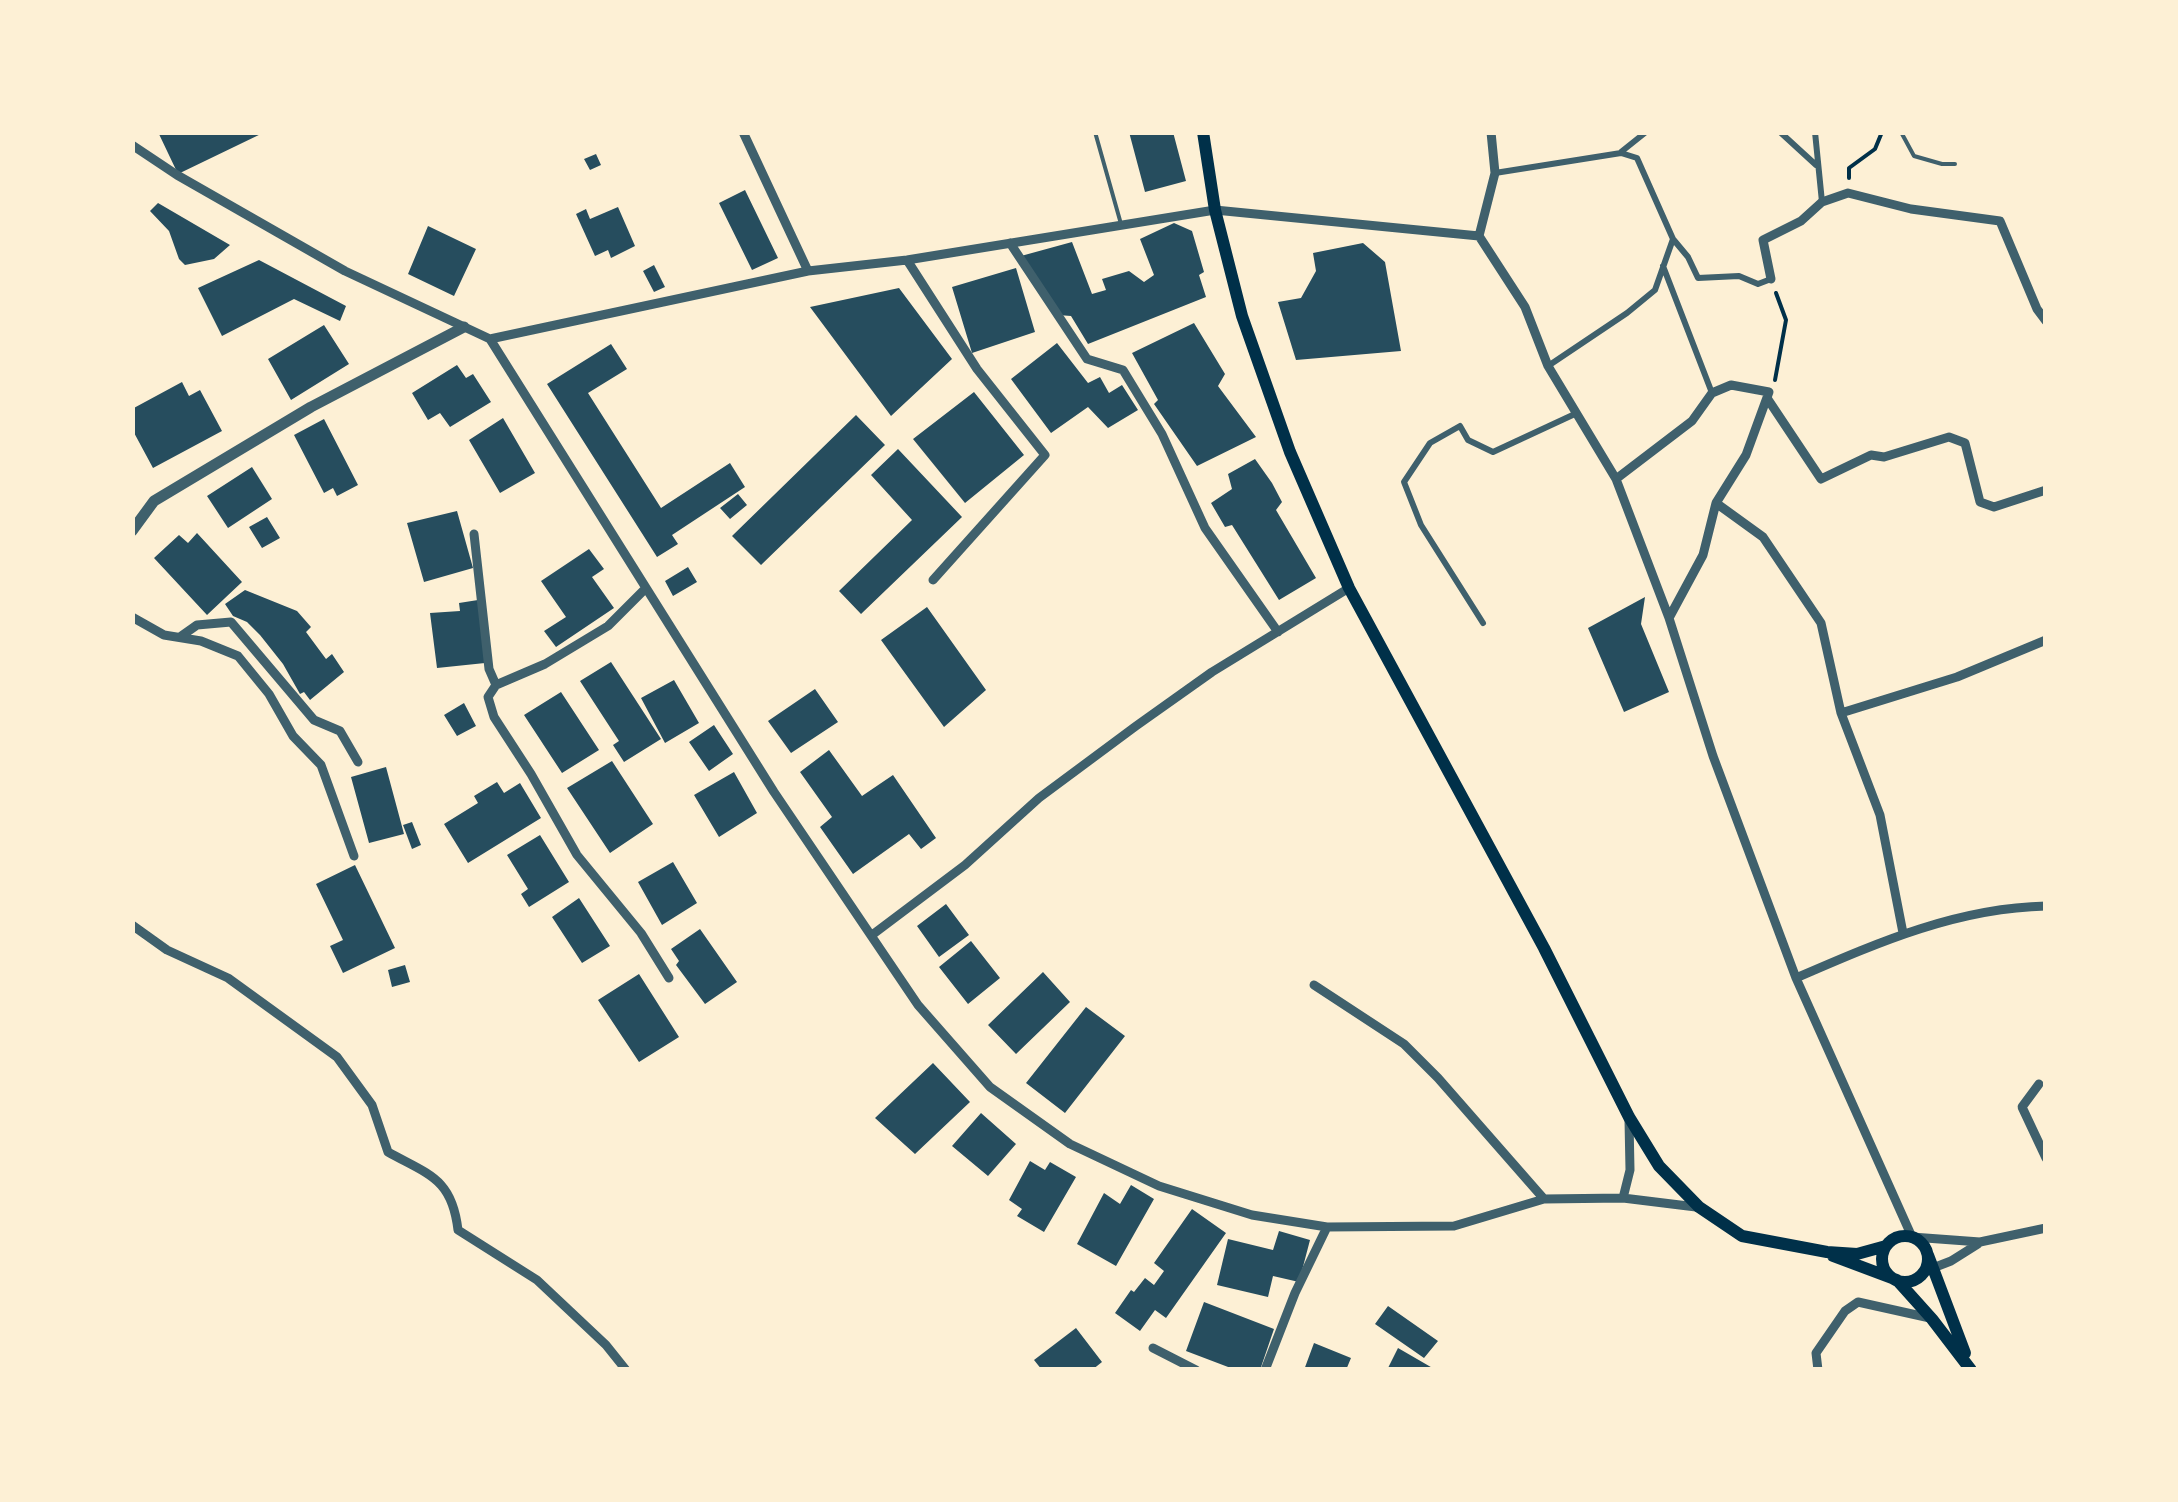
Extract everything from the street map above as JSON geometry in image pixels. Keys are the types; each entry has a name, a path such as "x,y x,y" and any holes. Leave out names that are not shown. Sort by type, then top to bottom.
{"main road":[{"path":"1202,132 1215,210 1242,316 1290,452 1349,588 1544,948 1628,1117 1658,1166 1699,1207 1742,1236 1858,1254 1886,1246 1902,1236 1912,1237 1927,1250 1929,1270 1971,1370"},
{"path":"1886,1246 1884,1265 1971,1370"},
{"path":"1827,1252 1907,1282 1929,1270"}],"street":[{"path":"744,132 808,272"},
{"path":"1492,132 1495,173 1479,236 1525,307 1548,366 1616,479 1670,618 1713,756 1796,978 1912,1237 1980,1242 2045,1229"},
{"path":"1620,153 1637,135 1646,132"},
{"path":"1780,132 1817,166"},
{"path":"1815,132 1822,202"},
{"path":"132,145 345,271 490,339 644,590 918,1005 990,1086 1070,1144 1159,1186 1252,1215 1327,1227 1454,1226 1544,1199 1623,1198 1699,1207"},
{"path":"1495,173 1620,153 1637,158 1672,240 1688,257 1698,278 1739,276 1758,284 1770,279 1762,240 1801,220 1822,202 1848,193 2000,222 2037,309 2046,321"},
{"path":"490,339 808,272 907,260 1215,210 1479,236"},
{"path":"1548,366 1655,290 1672,240"},
{"path":"1010,243 1087,359 1124,370 1162,434 1205,528 1278,632"},
{"path":"907,260 976,369 1044,455 934,580"},
{"path":"1662,264 1712,394"},
{"path":"132,532 137,515 154,501 264,435 464,326"},
{"path":"1616,479 1692,421 1712,394 1731,386 1768,395 1821,479 1872,455 1884,457 1949,437 1965,443 1980,502 1994,507 2046,490"},
{"path":"1670,618 1703,555 1716,503 1746,455 1768,395"},
{"path":"1484,623 1420,525 1404,482 1430,444 1460,426 1468,440 1494,452 1577,413"},
{"path":"1716,503 1763,537 1821,624 1840,713 1880,815 1903,933"},
{"path":"474,534 489,669 496,685"},
{"path":"872,935 965,866 1039,798 1197,683 1349,588"},
{"path":"644,590 608,626 545,664 496,685 488,697 494,718 577,855 641,933 669,978"},
{"path":"132,617 164,635 201,640 238,656 269,694 293,736 321,765 354,856"},
{"path":"180,637 197,626 230,622 314,720 340,731 358,762"},
{"path":"1840,713 1956,677 2046,640"},
{"path":"1796,978 1903,933 1988,910 2046,906"},
{"path":"132,925 167,950 228,978 337,1057 372,1105 388,1152 438,1180 455,1202 458,1230 537,1280 606,1345 626,1370"},
{"path":"1314,985 1404,1044 1544,1199"},
{"path":"2040,1084 2022,1108 2046,1158"},
{"path":"1623,1198 1630,1170 1628,1117"},
{"path":"1265,1370 1295,1292 1327,1227"},
{"path":"1929,1270 1980,1242"},
{"path":"1818,1370 1816,1353 1846,1311 1858,1302 1932,1319"},
{"path":"1153,1348 1196,1370"}],"lane":[{"path":"1095,132 1121,225"},
{"path":"1901,132 1914,156 1954,164"}],"path":[{"path":"1848,193 1850,168 1875,148 1882,132"},
{"path":"1768,395 1778,374 1786,320 1770,279"}],"building":[{"path":"158,132 265,132 178,174"},
{"path":"1129,132 1173,132 1186,181 1145,192"},
{"path":"596,154 601,165 590,170 584,159"},
{"path":"745,190 778,258 752,270 719,203"},
{"path":"158,203 230,245 214,259 185,265 169,231 150,211"},
{"path":"618,207 635,246 611,258 608,250 595,256 576,214 586,209 590,219"},
{"path":"1174,223 1192,231 1204,272 1199,275 1206,297 1088,344 1071,316 1058,315 1021,256 1072,242 1092,294 1106,290 1102,279 1129,271 1144,282 1154,275 1140,239"},
{"path":"428,226 476,249 454,296 408,274"},
{"path":"1363,243 1385,262 1401,351 1296,360 1278,302 1301,298 1316,271 1313,253"},
{"path":"259,260 346,306 340,321 294,299 222,336 198,288"},
{"path":"654,265 665,287 654,292 643,271"},
{"path":"1016,268 1035,332 972,353 952,287"},
{"path":"899,288 952,359 891,416 810,307"},
{"path":"1194,323 1225,374 1218,386 1256,437 1197,466 1154,404 1158,400 1132,353"},
{"path":"324,325 349,364 291,400 268,359"},
{"path":"1057,343 1088,383 1100,377 1109,393 1122,385 1138,410 1108,428 1088,407 1051,433 1011,379"},
{"path":"611,344 627,369 588,393 661,508 730,463 745,487 672,535 678,544 657,557 547,384"},
{"path":"457,365 466,378 473,374 491,402 450,427 440,413 428,420 412,393"},
{"path":"182,382 189,396 200,390 222,431 153,468 132,429 132,409"},
{"path":"974,392 1024,455 965,503 913,439"},
{"path":"856,415 885,445 761,565 732,536"},
{"path":"503,418 535,473 500,493 469,440"},
{"path":"324,419 358,485 337,496 333,488 324,493 294,435"},
{"path":"898,449 962,517 861,614 839,591 912,520 871,475"},
{"path":"1255,459 1282,502 1276,510 1316,578 1279,600 1232,525 1225,527 1211,503 1232,489 1228,474"},
{"path":"252,467 272,499 228,528 207,496"},
{"path":"738,494 747,505 730,519 720,508"},
{"path":"457,511 473,568 424,582 407,523"},
{"path":"267,517 280,538 262,548 249,527"},
{"path":"197,533 242,582 207,615 154,558 179,535 188,543"},
{"path":"589,549 604,569 592,577 614,608 556,647 544,631 566,617 541,581"},
{"path":"688,567 697,582 673,596 665,581"},
{"path":"245,590 297,611 311,627 306,632 326,659 332,654 344,672 310,700 304,692 300,694 260,635 247,622 233,616 225,604"},
{"path":"1645,597 1641,624 1669,692 1624,712 1588,628"},
{"path":"478,600 485,663 437,668 430,613 460,611 459,603"},
{"path":"927,607 986,690 944,727 881,640"},
{"path":"611,662 661,739 624,762 613,745 619,741 580,681"},
{"path":"674,680 699,723 665,743 641,698"},
{"path":"815,689 838,722 791,753 768,721"},
{"path":"561,692 599,750 562,773 524,715"},
{"path":"464,703 476,726 457,736 444,715"},
{"path":"714,725 733,754 709,771 689,742"},
{"path":"829,750 862,796 893,775 936,838 921,849 909,834 853,874 820,827 832,817 800,772"},
{"path":"612,761 653,824 610,853 567,788"},
{"path":"386,767 404,834 369,843 351,777"},
{"path":"734,772 757,813 719,837 694,795"},
{"path":"497,782 504,793 520,783 541,818 468,863 444,824 478,803 474,796"},
{"path":"412,822 421,845 412,849 403,825"},
{"path":"540,835 569,882 529,907 521,894 528,889 507,855"},
{"path":"673,862 697,903 662,925 638,882"},
{"path":"355,865 395,948 343,973 330,946 343,940 316,884"},
{"path":"579,898 610,946 582,963 552,917"},
{"path":"946,904 969,935 939,957 917,926"},
{"path":"700,929 737,982 705,1004 676,965 679,961 671,949"},
{"path":"971,941 1000,978 968,1004 939,967"},
{"path":"405,965 410,982 392,987 388,970"},
{"path":"1043,972 1070,1002 1016,1054 988,1025"},
{"path":"639,974 679,1037 639,1062 598,1000"},
{"path":"1086,1007 1125,1036 1065,1113 1026,1083"},
{"path":"933,1063 970,1102 915,1154 875,1118"},
{"path":"981,1113 1016,1144 988,1176 952,1146"},
{"path":"1030,1161 1045,1170 1050,1162 1076,1177 1044,1232 1017,1216 1022,1209 1009,1200"},
{"path":"1131,1185 1154,1199 1116,1266 1077,1244 1104,1193 1120,1204"},
{"path":"1192,1209 1226,1233 1166,1318 1155,1310 1140,1331 1115,1313 1145,1278 1154,1285 1164,1271 1154,1263"},
{"path":"1279,1231 1310,1240 1299,1282 1273,1276 1268,1297 1217,1285 1228,1239 1273,1250"},
{"path":"1204,1302 1274,1329 1260,1370 1236,1370 1186,1351"},
{"path":"1388,1306 1438,1341 1424,1358 1375,1324"},
{"path":"1076,1328 1102,1362 1092,1370 1042,1370 1034,1360"},
{"path":"1314,1343 1351,1358 1346,1370 1304,1370"},
{"path":"1398,1348 1436,1370 1387,1370"}]}
